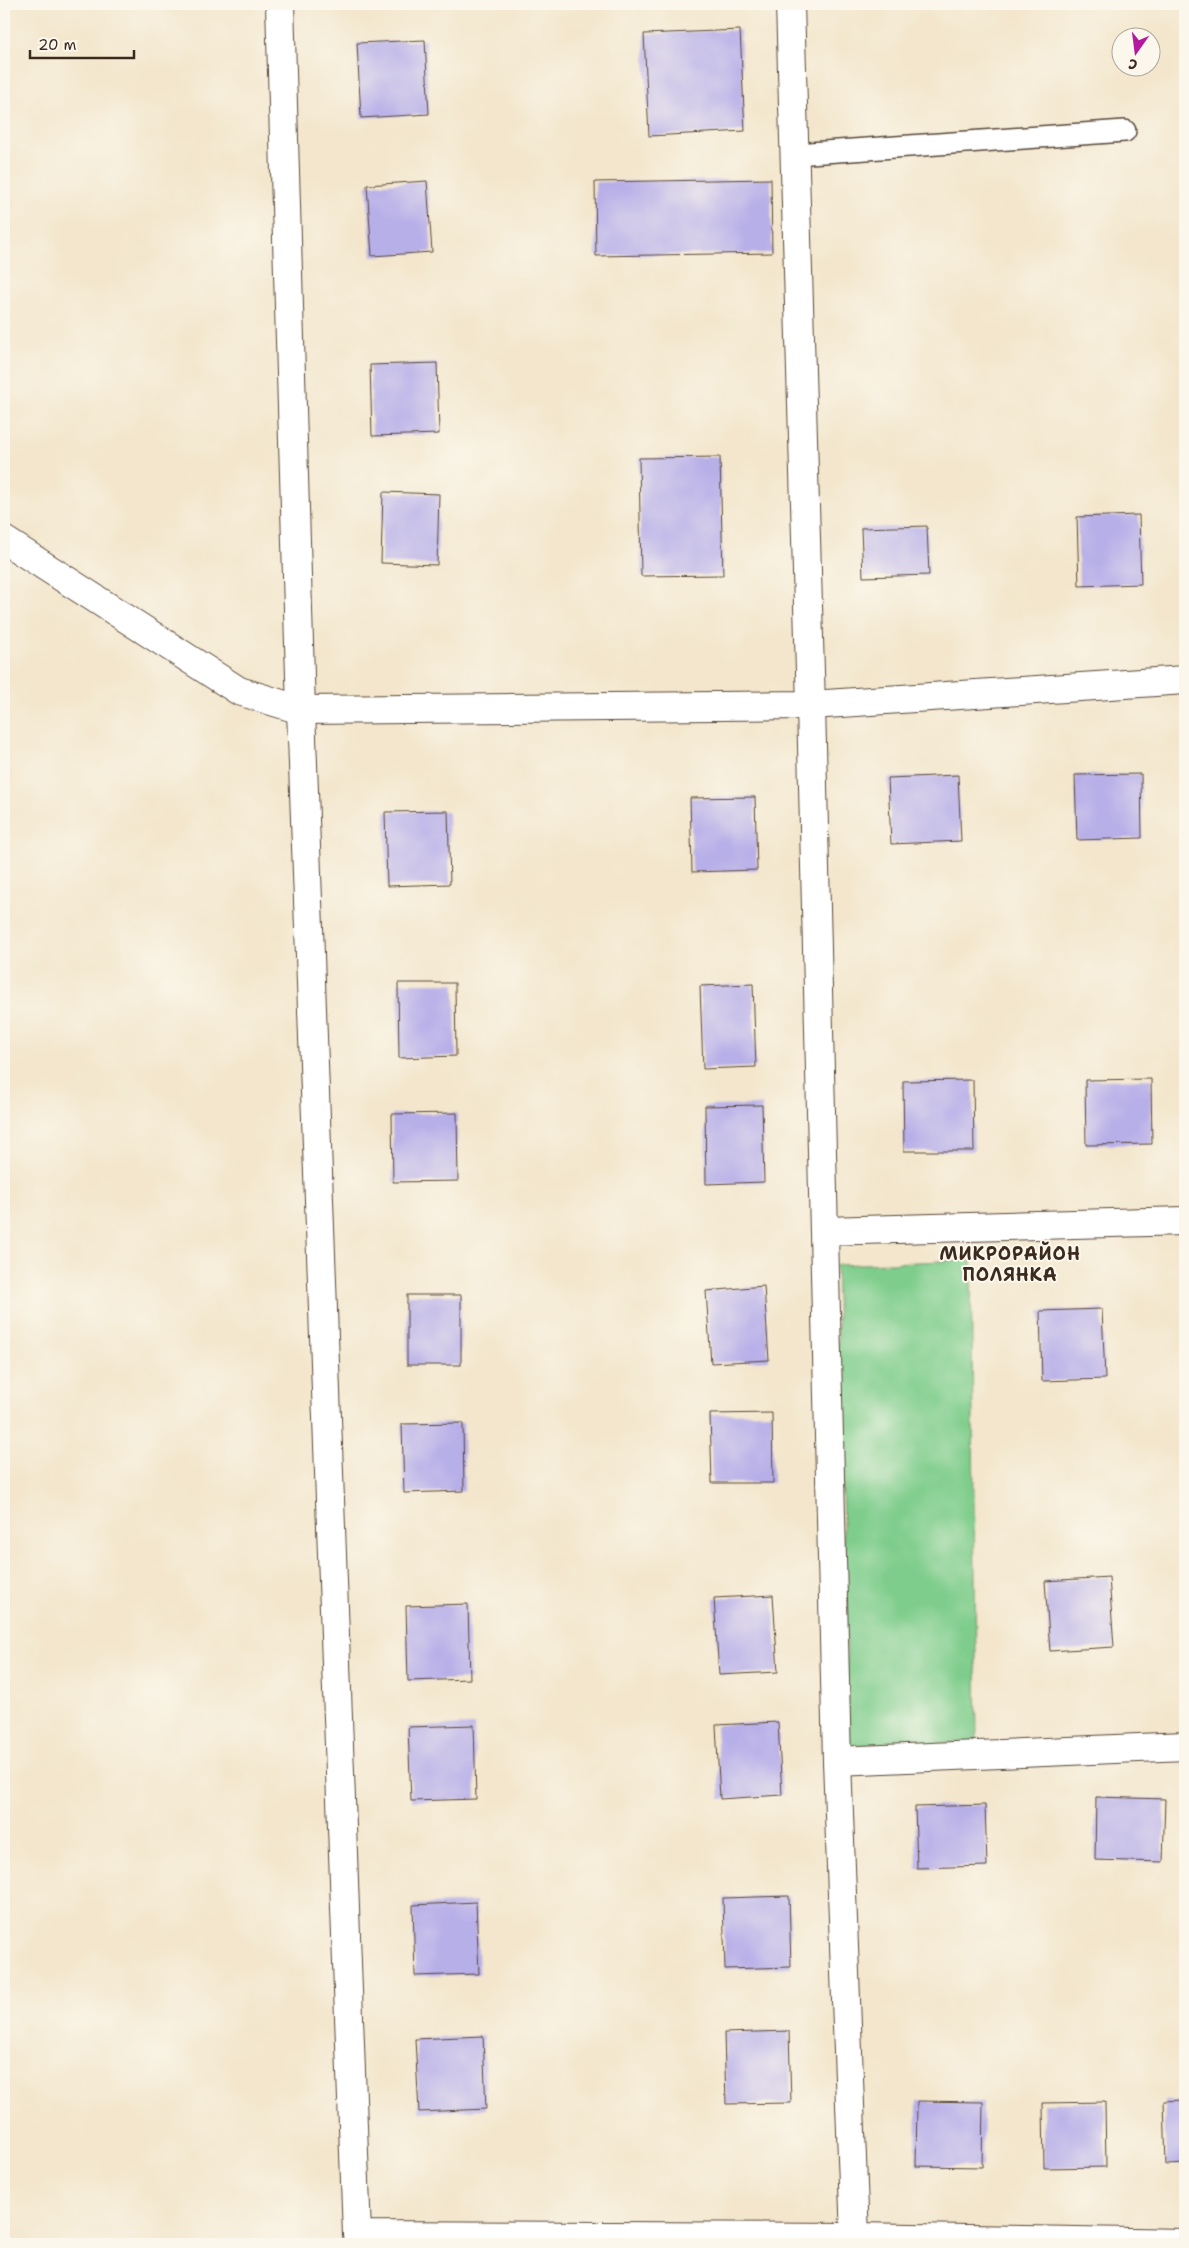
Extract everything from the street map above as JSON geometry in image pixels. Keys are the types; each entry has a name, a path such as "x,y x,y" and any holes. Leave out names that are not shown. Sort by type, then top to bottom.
{"street":[{"path":"280,4 301,710 357,2234 855,2237 1185,2243"},
{"path":"790,4 812,705 837,1761 855,2237"},
{"path":"4,540 239,691 301,710 812,705 1185,680"},
{"path":"824,1231 1185,1221"},
{"path":"837,1761 1185,1746"}],"lane":[{"path":"795,154 1125,131"}],"green space":[{"path":"971,1260 977,1742 849,1745 836,1265"}],"building":[{"path":"740,30 745,131 649,136 644,34"},
{"path":"425,40 429,114 361,118 357,43"},
{"path":"771,179 772,253 596,256 595,182"},
{"path":"427,181 432,252 372,256 367,185"},
{"path":"437,363 439,434 372,436 370,365"},
{"path":"720,457 723,575 641,576 639,458"},
{"path":"383,492 439,494 437,565 381,563"},
{"path":"1139,515 1141,584 1079,586 1077,517"},
{"path":"927,526 929,575 863,577 861,528"},
{"path":"1141,774 1142,838 1077,840 1075,775"},
{"path":"958,775 961,841 891,844 888,778"},
{"path":"755,797 757,870 692,872 690,798"},
{"path":"448,811 450,884 387,886 385,812"},
{"path":"398,983 455,983 456,1056 399,1058"},
{"path":"753,984 756,1067 703,1069 700,986"},
{"path":"1151,1079 1152,1144 1086,1145 1085,1080"},
{"path":"973,1080 974,1151 904,1151 903,1081"},
{"path":"762,1105 764,1182 706,1184 705,1106"},
{"path":"457,1113 458,1181 393,1182 392,1114"},
{"path":"764,1286 769,1360 711,1363 706,1291"},
{"path":"407,1295 461,1295 461,1365 407,1365"},
{"path":"1102,1309 1105,1379 1042,1381 1040,1311"},
{"path":"772,1413 773,1483 712,1483 710,1414"},
{"path":"463,1423 464,1491 404,1493 402,1424"},
{"path":"1109,1577 1114,1647 1050,1651 1045,1581"},
{"path":"773,1595 778,1672 719,1675 714,1598"},
{"path":"468,1604 470,1679 408,1681 406,1606"},
{"path":"778,1722 782,1795 720,1799 716,1725"},
{"path":"474,1725 476,1799 411,1801 408,1727"},
{"path":"1096,1797 1165,1799 1163,1862 1095,1860"},
{"path":"985,1805 987,1866 917,1868 915,1807"},
{"path":"789,1896 791,1967 725,1969 723,1898"},
{"path":"476,1902 479,1974 415,1976 413,1905"},
{"path":"789,2031 791,2103 726,2104 724,2033"},
{"path":"483,2036 486,2109 419,2112 415,2039"},
{"path":"1185,2100 1185,2164 1166,2165 1164,2101"},
{"path":"917,2101 983,2102 982,2167 916,2166"},
{"path":"1105,2102 1106,2167 1044,2168 1043,2103"}],"district":[{"name":"МИКРОРАЙОН ПОЛЯНКА","path":"1010,1264"}]}
